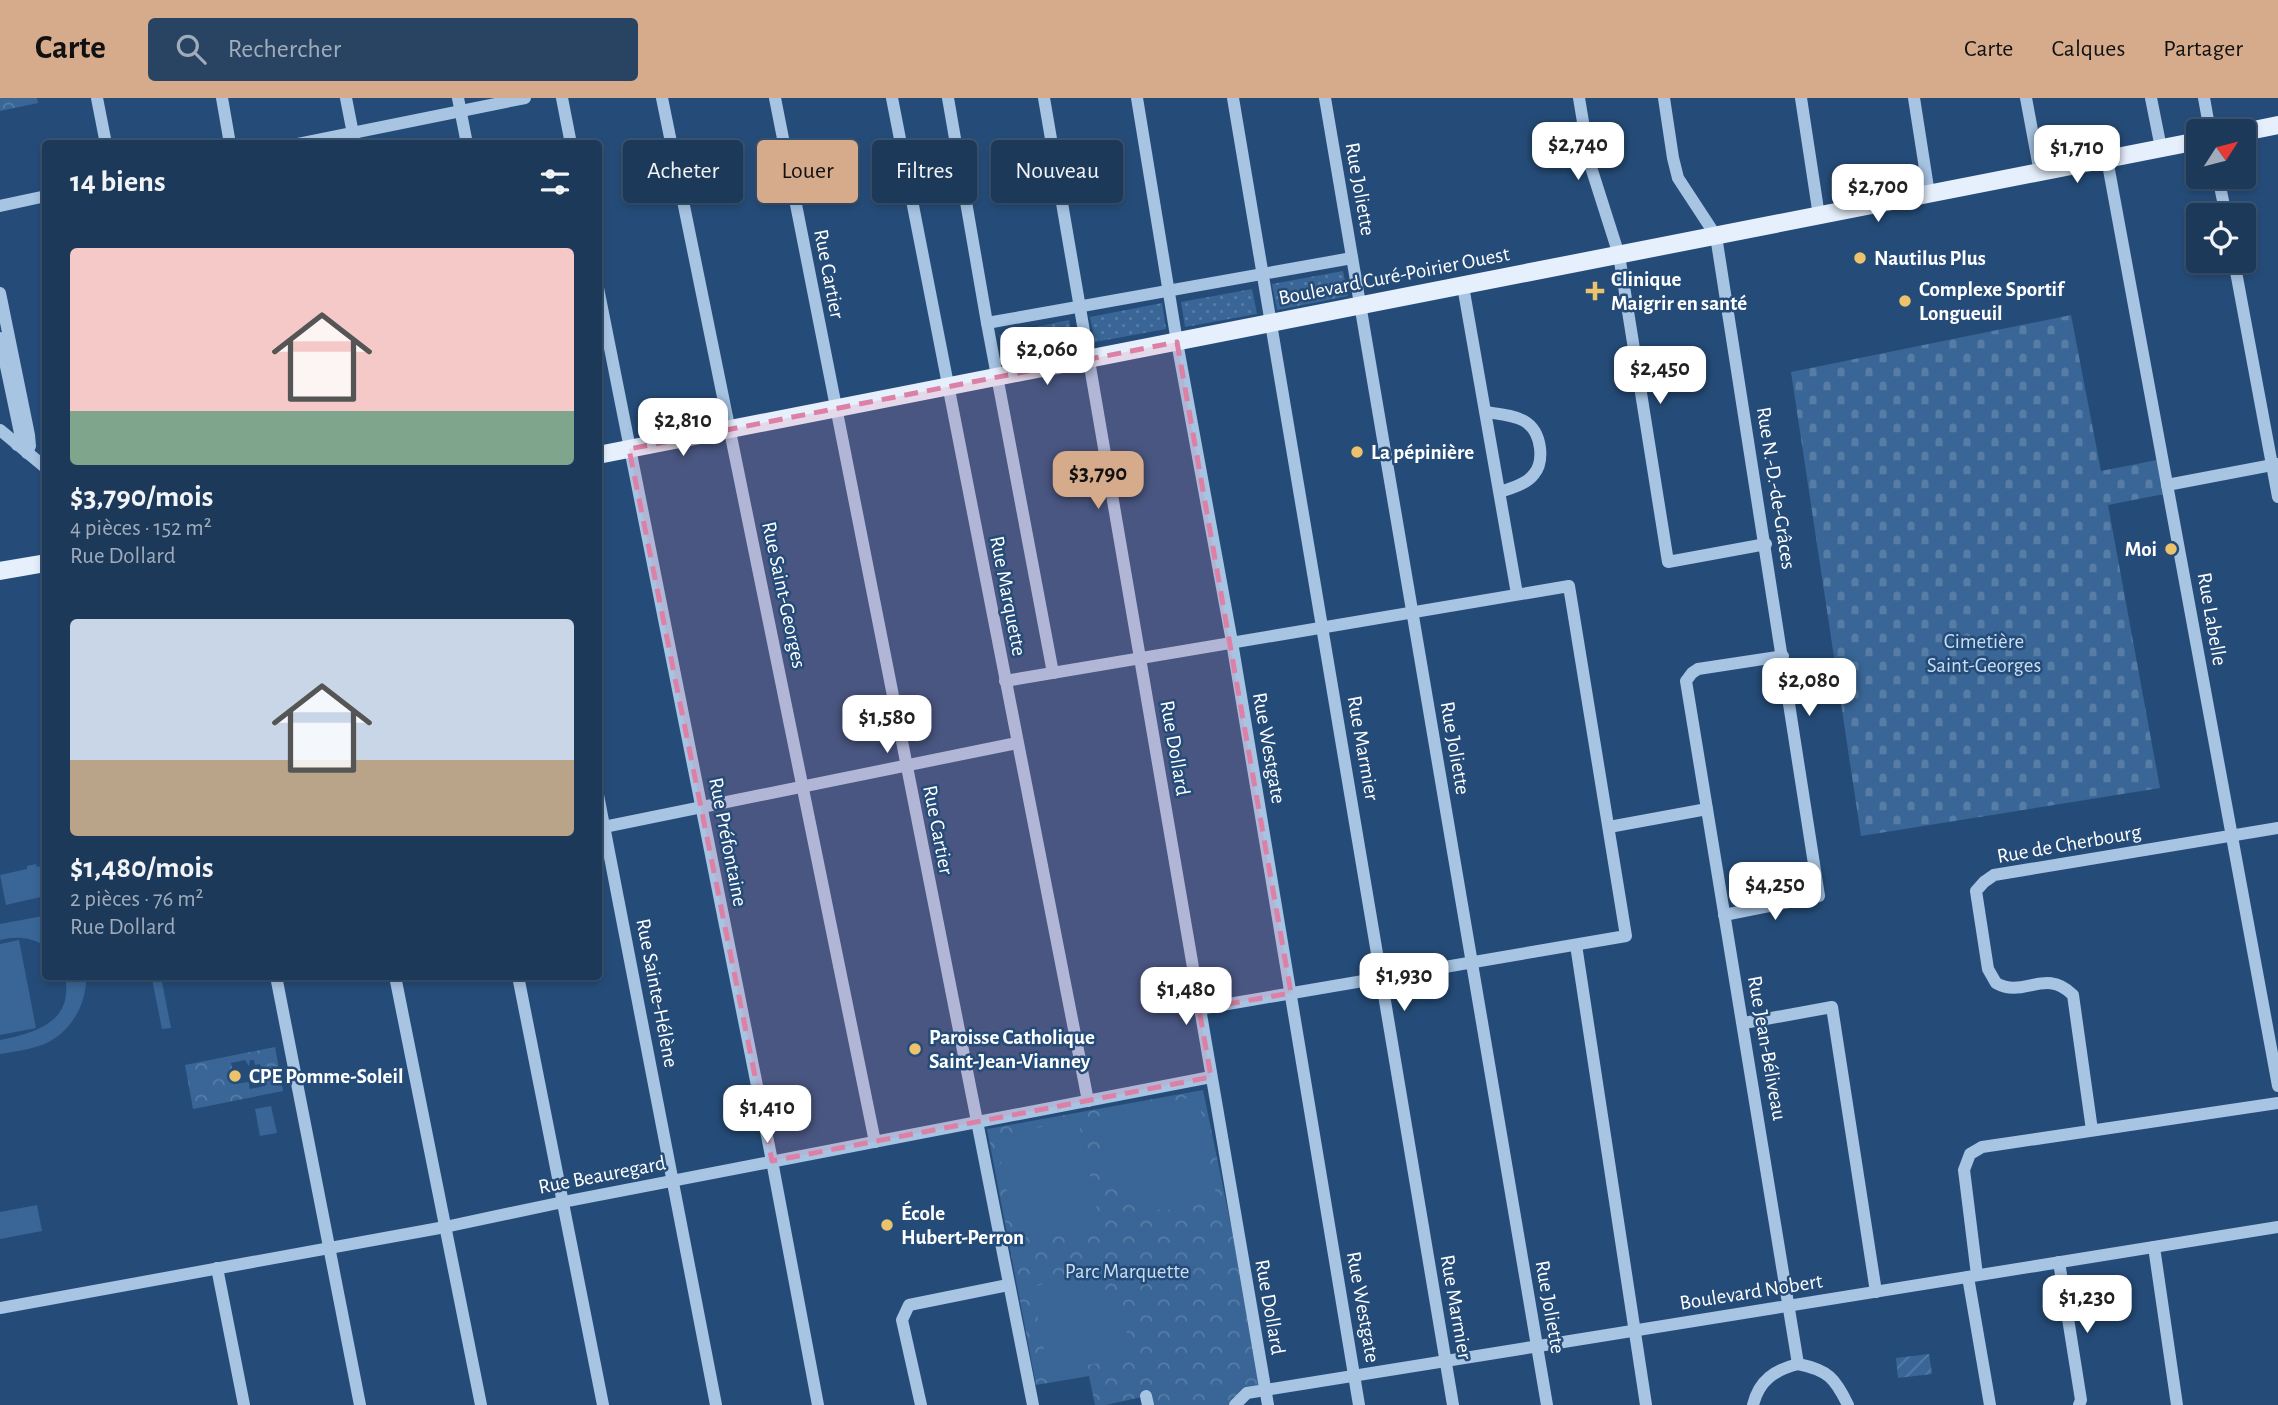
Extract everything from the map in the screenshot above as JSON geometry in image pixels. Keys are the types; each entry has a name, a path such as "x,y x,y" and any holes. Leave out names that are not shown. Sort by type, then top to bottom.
{"main road":[{"path":"2256,130 2278,125"},
{"name":"Boulevard Curé-Poirier Ouest","path":"602,455 2186,143"},
{"path":"0,571 42,564"}],"street":[{"path":"97,98 105,140"},
{"path":"222,98 229,140"},
{"path":"346,98 354,138"},
{"path":"335,140 354,138 459,104 525,98"},
{"path":"562,98 570,140"},
{"name":"Rue Saint-Georges","path":"662,98 875,1142"},
{"name":"Rue Cartier","path":"775,98 1033,1405"},
{"name":"Rue Marquette","path":"892,98 1088,1101"},
{"path":"948,98 1053,673"},
{"name":"Rue Dollard","path":"1044,98 1268,1405"},
{"name":"Rue Westgate","path":"1137,98 1177,342 1232,642 1359,1405"},
{"name":"Rue Marmier","path":"1233,98 1453,1405"},
{"name":"Rue Joliette","path":"1325,98 1547,1405"},
{"path":"1579,98 1590,164 1619,255 1668,562 1766,544"},
{"name":"Rue N.-D.-de-Grâces","path":"1664,98 1678,178 1716,236 1819,896 1724,915"},
{"path":"1801,98 1819,216"},
{"path":"1914,98 1929,194"},
{"path":"2026,98 2040,173"},
{"path":"2151,98 2161,148"},
{"path":"2204,98 2208,119"},
{"path":"459,104 466,140"},
{"name":"Rue Labelle","path":"2107,159 2278,1086"},
{"path":"0,206 42,197"},
{"name":"Boulevard Curé-Poirier Ouest","path":"987,323 1352,258"},
{"path":"2236,273 2275,464 2278,497"},
{"path":"1464,286 1517,594"},
{"path":"0,293 30,446 22,449"},
{"name":"Rue Préfontaine","path":"602,309 818,1405"},
{"path":"0,338 22,449"},
{"path":"1486,412 1514,416 1527,422 1536,432 1540,446 1540,460 1535,474 1527,481 1500,492"},
{"path":"0,430 42,466"},
{"path":"2167,485 2275,464"},
{"path":"1005,681 1569,586 1626,936 1199,1009"},
{"name":"Rue Jean-Béliveau","path":"1783,656 1698,669 1686,681 1798,1364"},
{"path":"602,827 1017,743"},
{"path":"1609,827 1707,809"},
{"name":"Rue Sainte-Hélène","path":"602,827 716,1405"},
{"name":"Rue de Cherbourg","path":"2092,1130 2073,995 2055,982 2009,988 1996,983 1988,969 1976,891 1994,876 2278,828"},
{"path":"1576,945 1646,1405"},
{"path":"277,980 360,1405"},
{"path":"396,980 481,1405"},
{"path":"519,980 603,1405"},
{"path":"1744,1023 1832,1007 1876,1292"},
{"name":"Rue Beauregard","path":"0,1308 445,1227 673,1180 1211,1077"},
{"path":"1990,1405 1973,1276 1964,1170 1970,1154 1982,1147 2278,1103"},
{"name":"Boulevard Nobert","path":"1235,1405 1247,1392 2278,1227"},
{"path":"2154,1247 2177,1405"},
{"path":"2059,1262 2081,1400 2079,1405"},
{"path":"217,1268 244,1405"},
{"path":"920,1405 902,1320 909,1305 1008,1285"},
{"path":"1753,1405 1756,1392 1769,1377 1781,1368 1798,1364 1820,1369 1839,1388 1848,1405"}],"highlighted area":[{"path":"1177,342 1291,993 1199,1009 1211,1077 772,1161 629,449"}],"green space":[{"path":"0,98 37,98 38,103 0,111"},
{"path":"1343,271 1348,296 1277,310 1272,284"},
{"path":"1252,289 1257,314 1185,327 1181,302"},
{"path":"1162,303 1166,329 1095,342 1090,317"},
{"name":"Cimetière Saint-Georges","path":"2071,315 2101,471 2162,459 2169,493 2108,505 2160,788 1861,836 1791,372"},
{"path":"1069,320 1075,346 1004,360 999,335"},
{"path":"27,866 42,866 42,897 6,905 0,875 27,869"},
{"path":"42,916 42,945 23,938 0,940 0,924"},
{"path":"19,940 36,1028 0,1035 0,944"},
{"path":"65,980 86,980 79,1009 59,1036 39,1046 0,1054 0,1040 38,1029 58,1015 64,1005"},
{"path":"152,980 162,980 171,1028 162,1029"},
{"name":"CPE Pomme-Soleil","path":"275,1047 283,1091 193,1109 185,1065","holes":["245,1060 249,1066 250,1060 254,1060 255,1065 260,1064 265,1086 250,1089 248,1082 235,1084 231,1063"]},
{"name":"Parc Marquette","path":"1203,1090 1265,1390 1229,1405 1148,1405 1146,1396 1095,1405 1089,1376 1036,1385 987,1129"},
{"path":"1198,1096 1217,1200 1163,1211 1141,1204 1122,1189 1107,1170 1095,1117"},
{"path":"271,1106 277,1133 260,1136 255,1109"},
{"path":"1078,1119 1102,1233 1071,1237 1045,1235 1013,1222 996,1137"},
{"path":"37,1205 42,1231 0,1239 0,1212"},
{"path":"1071,1277 1123,1315 1132,1357 1048,1372 1032,1287"},
{"path":"1929,1354 1932,1374 1898,1378 1896,1358"}],"place":[{"name":"Nautilus Plus","path":"1860,258"},
{"name":"Clinique Maigrir en santé","path":"1595,291"},
{"name":"Complexe Sportif Longueuil","path":"1905,301"},
{"name":"La pépinière","path":"1357,452"},
{"name":"Moi","path":"2171,549"},
{"name":"Paroisse Catholique Saint-Jean-Vianney","path":"915,1049"},
{"name":"CPE Pomme-Soleil","path":"235,1076"},
{"name":"École Hubert-Perron","path":"887,1225"}]}
